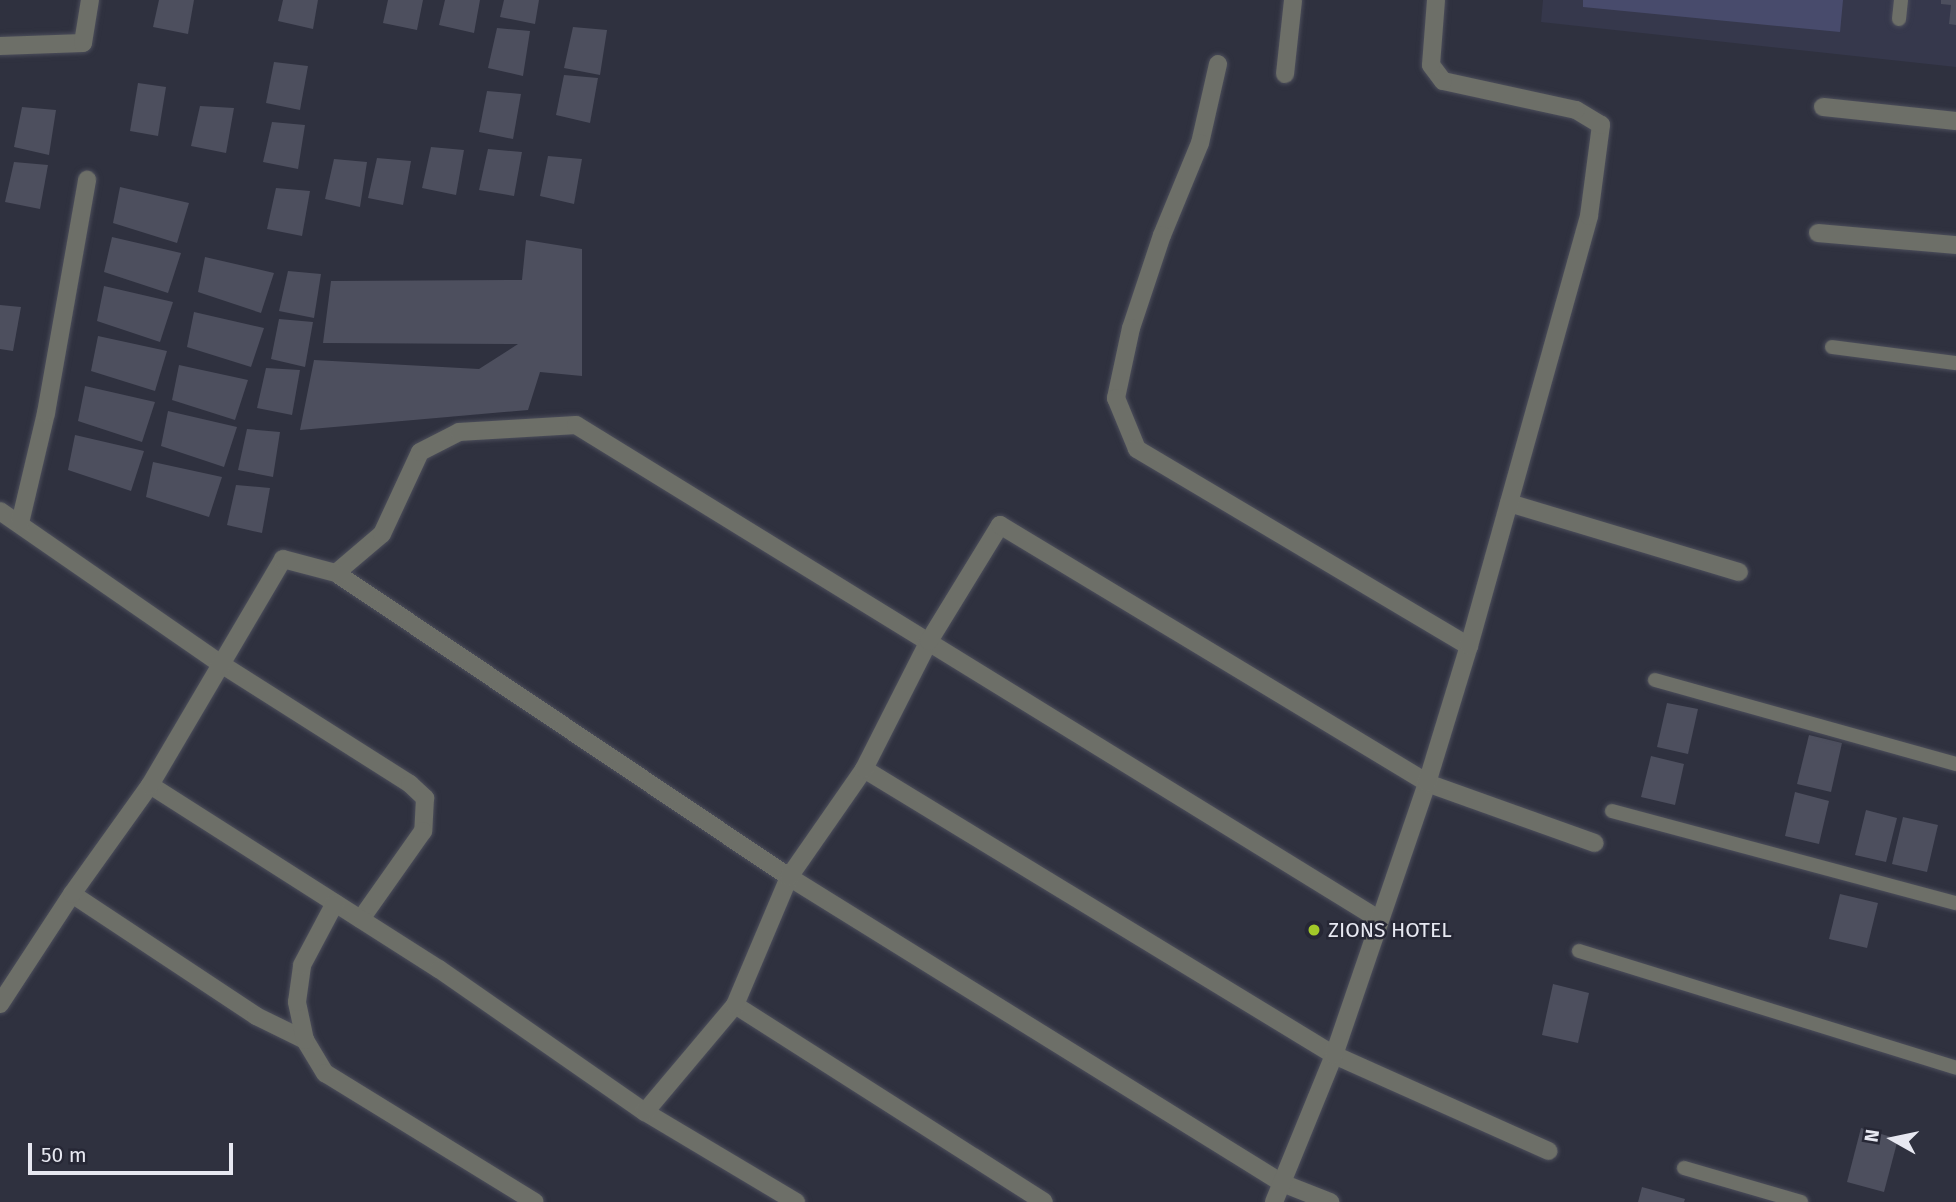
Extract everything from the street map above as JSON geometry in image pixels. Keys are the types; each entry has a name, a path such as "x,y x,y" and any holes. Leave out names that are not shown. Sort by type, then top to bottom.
{"street":[{"path":"0,46 83,43 90,0"},
{"path":"1285,74 1293,0"},
{"path":"1274,1202 1334,1055 1427,783 1469,646 1589,216 1601,125 1576,110 1444,81 1430,65 1436,0"},
{"path":"1218,64 1200,142 1162,235 1130,328 1116,398 1137,449 1469,646"},
{"path":"1823,107 1956,121"},
{"path":"20,523 46,413 87,180"},
{"path":"1818,233 1956,245"},
{"path":"336,572 382,534 420,452 459,432 576,425 1380,920"},
{"path":"1509,503 1739,572"},
{"path":"0,511 221,664 410,784 425,798 423,831 360,919"},
{"path":"645,1112 735,1005 789,877 864,769 929,641 1000,525 1427,783 1595,843"},
{"path":"0,1004 72,894 150,785 283,559 336,572 789,877 1282,1183 1330,1202"},
{"path":"864,769 1334,1055 1549,1151"},
{"path":"150,785 439,968 645,1112 796,1202"},
{"path":"72,894 256,1016 305,1040"},
{"path":"335,903 302,965 297,1002 305,1040 325,1073 534,1202"},
{"path":"735,1005 1044,1202"}],"lane":[{"path":"1899,19 1901,0"},
{"path":"1832,347 1956,363"},
{"path":"1655,680 1956,764"},
{"path":"1612,811 1956,903"},
{"path":"1579,951 1956,1068"},
{"path":"1685,1168 1801,1202"}],"shaded area":[{"path":"1543,0 1956,0 1956,67 1541,22"},
{"path":"1583,0 1843,0 1840,32 1583,7"}],"building":[{"path":"159,0 194,0 188,34 153,27"},
{"path":"283,0 318,0 313,29 278,21"},
{"path":"388,0 423,0 417,30 383,23"},
{"path":"445,0 480,0 474,33 439,25"},
{"path":"504,0 539,0 535,24 500,17"},
{"path":"1941,0 1956,0 1956,25 1949,24 1951,5 1941,4"},
{"path":"573,27 607,30 600,75 564,68"},
{"path":"497,28 530,31 523,76 488,68"},
{"path":"274,62 308,66 300,110 266,103"},
{"path":"564,75 598,78 590,123 556,115"},
{"path":"138,83 166,87 158,136 130,131"},
{"path":"487,91 521,94 513,139 479,132"},
{"path":"200,106 234,108 226,153 191,146"},
{"path":"22,107 56,110 49,155 14,147"},
{"path":"272,122 305,125 298,169 263,162"},
{"path":"431,147 464,150 456,195 422,188"},
{"path":"488,149 522,152 514,196 479,190"},
{"path":"548,156 582,159 574,204 540,196"},
{"path":"377,158 411,161 403,205 368,198"},
{"path":"334,159 367,162 360,207 325,199"},
{"path":"14,162 48,165 40,209 5,202"},
{"path":"120,187 189,203 177,243 113,223"},
{"path":"276,188 310,191 302,236 267,229"},
{"path":"112,237 181,253 168,293 104,272"},
{"path":"526,240 582,249 582,376 540,372 528,410 300,430 314,360 479,369 518,344 323,343 331,281 522,280"},
{"path":"205,257 274,273 261,313 198,292"},
{"path":"288,271 321,274 314,318 279,311"},
{"path":"104,286 173,302 160,342 97,321"},
{"path":"0,305 21,307 13,351 0,349"},
{"path":"194,312 264,328 251,367 187,347"},
{"path":"279,319 313,322 305,367 271,359"},
{"path":"98,336 167,351 155,391 91,371"},
{"path":"179,365 248,380 235,420 172,400"},
{"path":"266,368 300,370 292,415 257,408"},
{"path":"85,386 155,402 142,442 78,421"},
{"path":"168,411 237,427 224,467 161,446"},
{"path":"247,429 280,432 273,477 238,470"},
{"path":"75,435 144,451 131,491 68,470"},
{"path":"153,462 222,477 209,517 146,497"},
{"path":"236,485 270,488 262,533 227,525"},
{"path":"1667,703 1698,709 1688,754 1657,747"},
{"path":"1809,735 1842,743 1831,792 1797,784"},
{"path":"1651,756 1684,764 1675,805 1641,797"},
{"path":"1795,792 1829,801 1819,844 1785,836"},
{"path":"1866,810 1897,818 1886,862 1855,855"},
{"path":"1903,817 1938,825 1927,872 1892,864"},
{"path":"1840,894 1878,903 1867,948 1829,939"},
{"path":"1553,984 1589,993 1578,1043 1542,1035"},
{"path":"1861,1128 1898,1139 1884,1192 1847,1182"},
{"path":"1642,1187 1685,1199 1684,1202 1638,1202"}],"place":[{"name":"ZIONS HOTEL","path":"1314,930"}]}
